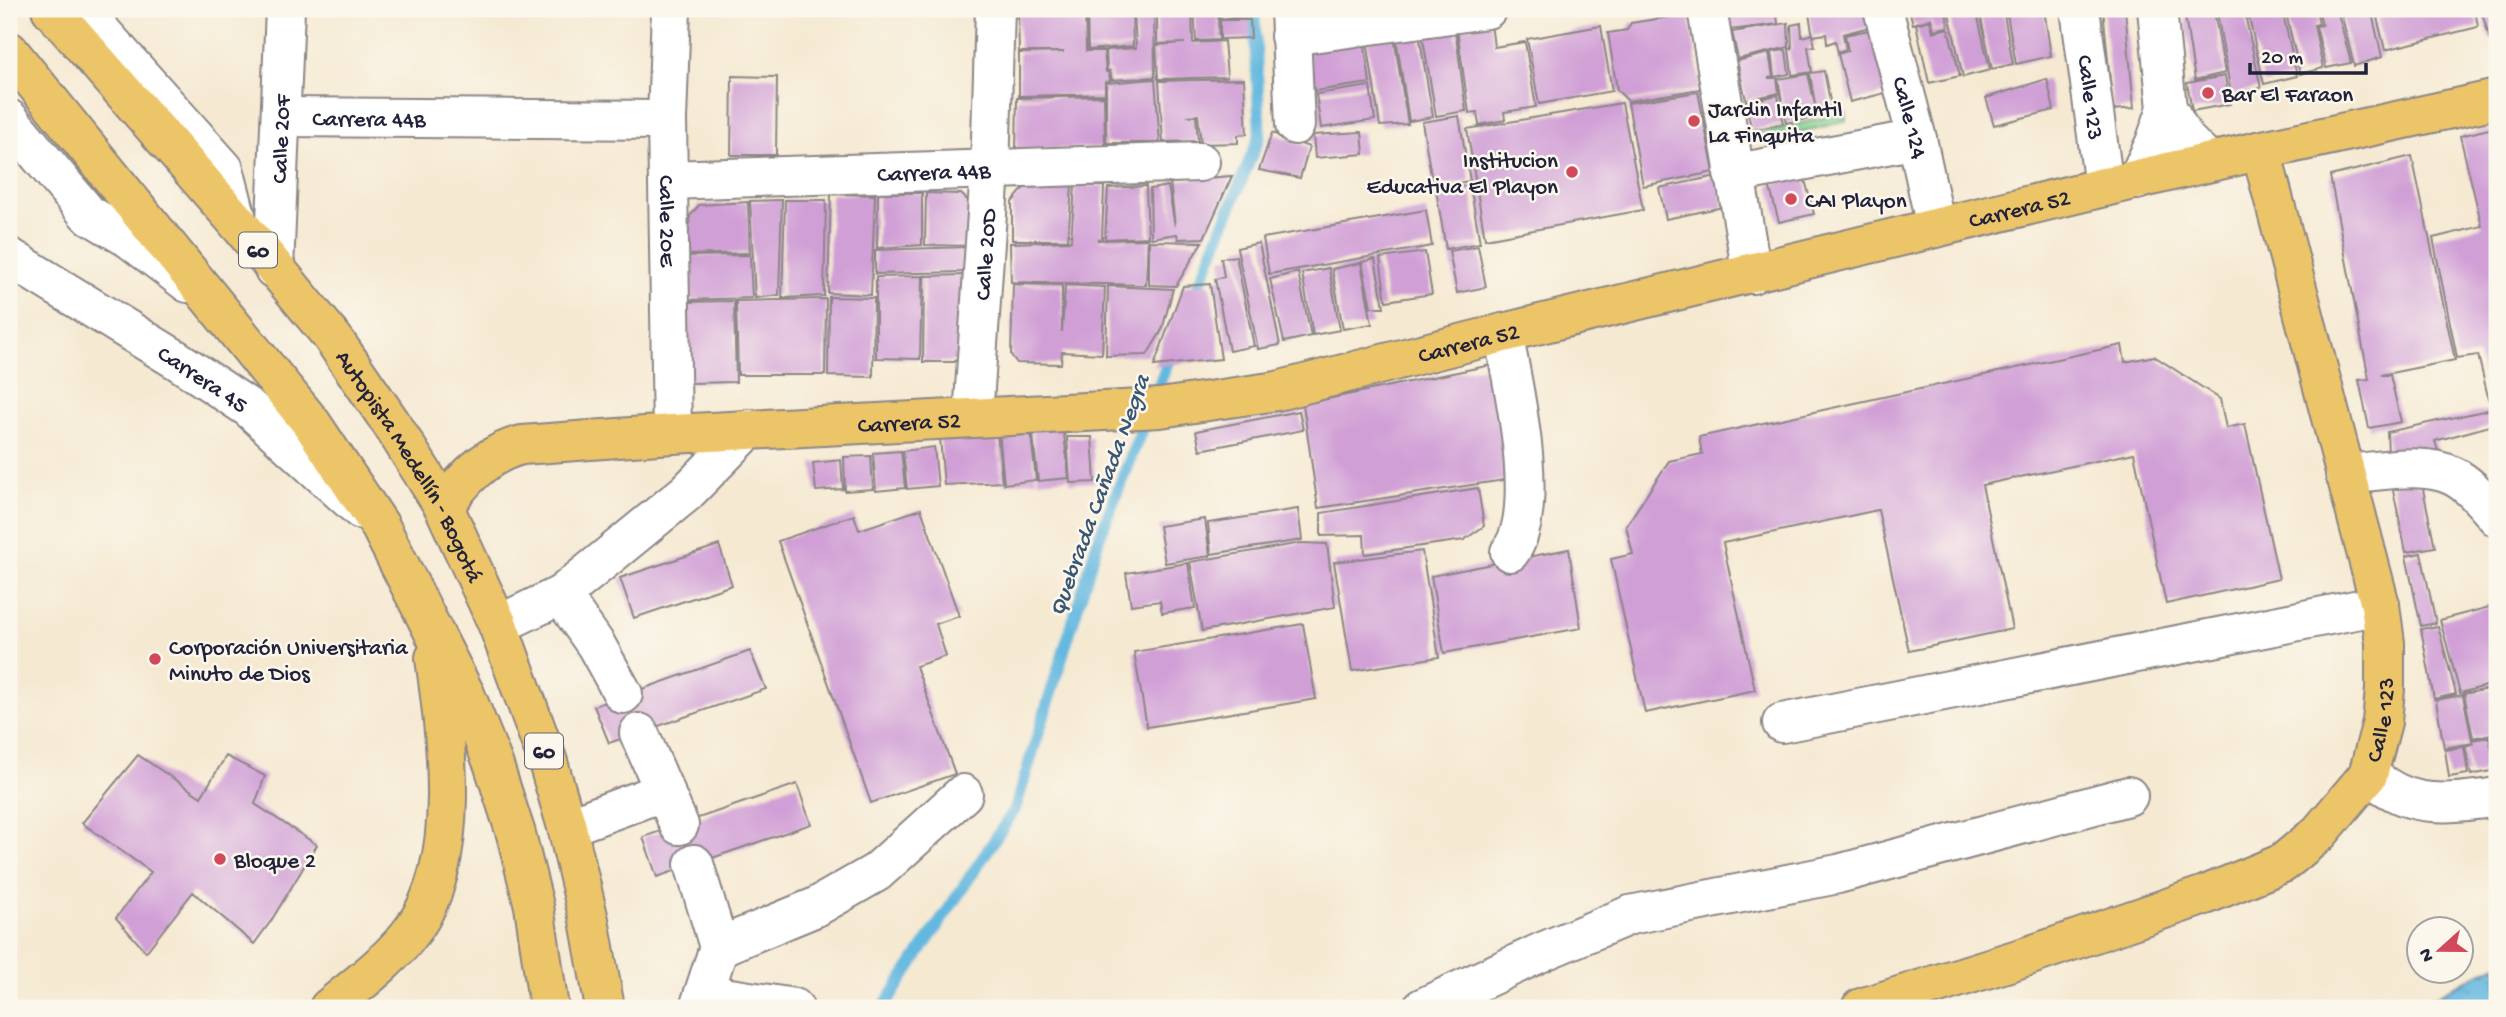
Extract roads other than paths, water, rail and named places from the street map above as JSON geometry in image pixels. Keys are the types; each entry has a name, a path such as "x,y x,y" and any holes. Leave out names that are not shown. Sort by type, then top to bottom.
{"main road":[{"name":"Autopista Medellín - Bogotá","path":"51,9 332,337 444,506 498,625 547,759 567,827 606,1008"},
{"name":"60","path":"9,51 312,424 380,526 469,705 493,763 516,834 534,906 549,1008"},
{"name":"Carrera 52","path":"444,506 482,463 510,448 749,429 1140,409 1277,391 1503,333 2208,162 2497,99"},
{"name":"Calle 123","path":"1861,1008 2041,952 2205,895 2283,863 2319,833 2368,775 2382,722 2385,689 2385,643 2380,605 2265,166 2258,151"},
{"path":"329,1008 375,969 412,931 427,908 441,867 447,824 443,713 431,628"}],"street":[{"path":"80,9 224,169 237,223"},
{"name":"Calle 20F","path":"274,269 285,9"},
{"name":"Calle 20E","path":"671,9 667,120 672,434"},
{"name":"Calle 20D","path":"973,417 990,170 995,9"},
{"path":"1295,125 1290,23 1487,9"},
{"path":"1707,9 1752,274"},
{"name":"Calle 124","path":"1883,9 1917,139 1936,228"},
{"name":"Calle 123","path":"2080,9 2121,184"},
{"path":"2157,9 2167,108 2185,139 2208,162"},
{"path":"2121,184 2155,143 2167,108"},
{"name":"Carrera 44B","path":"281,117 667,120"},
{"path":"9,118 88,214 130,239 216,305"},
{"path":"1733,174 1917,139"},
{"name":"Carrera 44B","path":"668,180 1200,162"},
{"name":"Carrera 45","path":"9,257 177,360 249,408 380,526"},
{"path":"1503,333 1526,479 1524,512 1516,545 1510,552"},
{"path":"498,625 561,594 686,493 749,429"},
{"path":"2345,474 2422,468 2451,475 2467,485 2497,517"},
{"path":"561,594 596,645 623,694"},
{"path":"1782,723 2380,605"},
{"path":"567,827 672,808 639,733"},
{"path":"2368,775 2398,794 2426,802 2469,802 2497,797"},
{"path":"719,947 816,907 877,872 963,794"},
{"path":"1422,1008 1544,951 1630,915 1838,874 2128,796"},
{"path":"694,864 719,947 702,1001 794,1008"}],"water":[{"path":"2497,965 2497,1008 2403,1008 2422,1003 2456,986 2474,986 2474,977"}],"waterway":[{"name":"Quebrada Cañada Negra","path":"1193,300 1260,135 1254,9"},
{"name":"Quebrada Cañada Negra","path":"883,1008 1015,809 1098,541 1173,349"}],"place":[{"name":"Bar El Faraon","path":"2208,93"},
{"name":"Jardin Infantil La Finquita","path":"1694,121"},
{"name":"Institucion Educativa El Playon","path":"1572,172"},
{"name":"CAI Playon","path":"1791,199"},
{"name":"Corporación Universitaria Minuto de Dios","path":"155,659"},
{"name":"Bloque 2","path":"220,859"}]}
